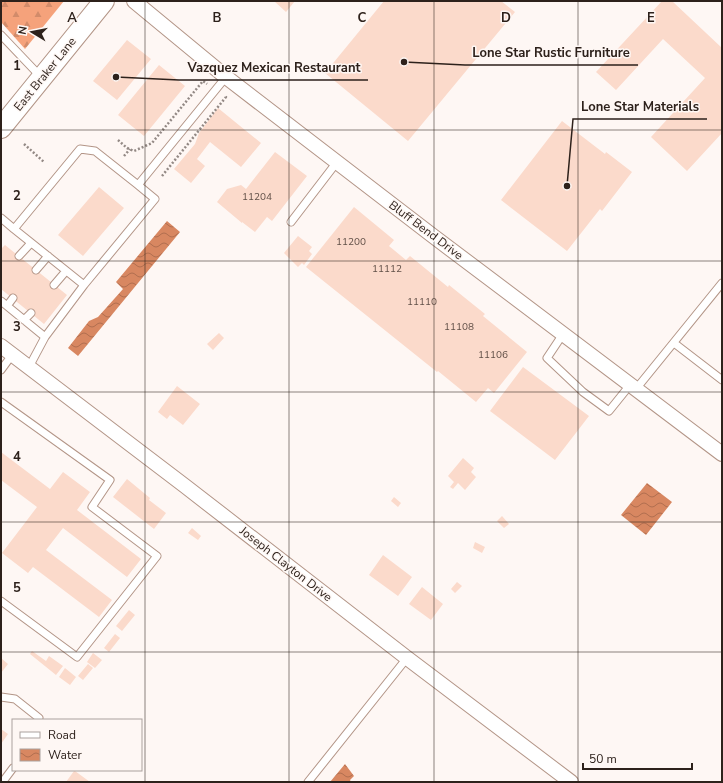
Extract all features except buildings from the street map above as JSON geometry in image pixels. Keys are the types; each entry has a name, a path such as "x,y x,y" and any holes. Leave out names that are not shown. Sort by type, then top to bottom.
{"main road":[{"name":"East Braker Lane","path":"1,128 104,1"}],"street":[{"name":"Bluff Bend Drive","path":"134,1 226,77 722,454"},
{"name":"Joseph Clayton Drive","path":"1,346 571,782"}],"lane":[{"path":"1,35 42,78"},
{"path":"138,185 226,77"},
{"path":"14,229 80,149 95,151 155,199 84,285 45,337 29,367"},
{"path":"291,222 337,162"},
{"path":"1,218 84,285"},
{"path":"19,256 31,242"},
{"path":"36,270 48,256"},
{"path":"54,285 66,271"},
{"path":"563,334 547,358 583,392 609,411 674,343 722,283"},
{"path":"7,306 13,298"},
{"path":"1,301 45,337"},
{"path":"24,320 31,312"},
{"path":"674,343 722,380"},
{"path":"1,370 12,355"},
{"path":"1,402 110,480 92,507 157,556 77,657 1,601"},
{"path":"308,782 407,658"},
{"path":"1,697 15,699 38,719"},
{"path":"1,781 4,780 12,769"}],"path":[{"path":"24,144 44,162"},
{"path":"124,156 130,149"}],"green space":[{"path":"1,1 64,1 25,49 1,22"}],"water":[{"path":"167,221 180,232 78,356 68,348 89,321 98,317 123,289 116,282"},
{"path":"647,483 672,502 646,535 621,515"},
{"path":"345,764 354,776 350,780 351,782 330,782"}],"place":[{"name":"Lone Star Rustic Furniture","path":"404,62"},
{"name":"Vazquez Mexican Restaurant","path":"116,77"},
{"name":"Lone Star Materials","path":"567,186"}]}
